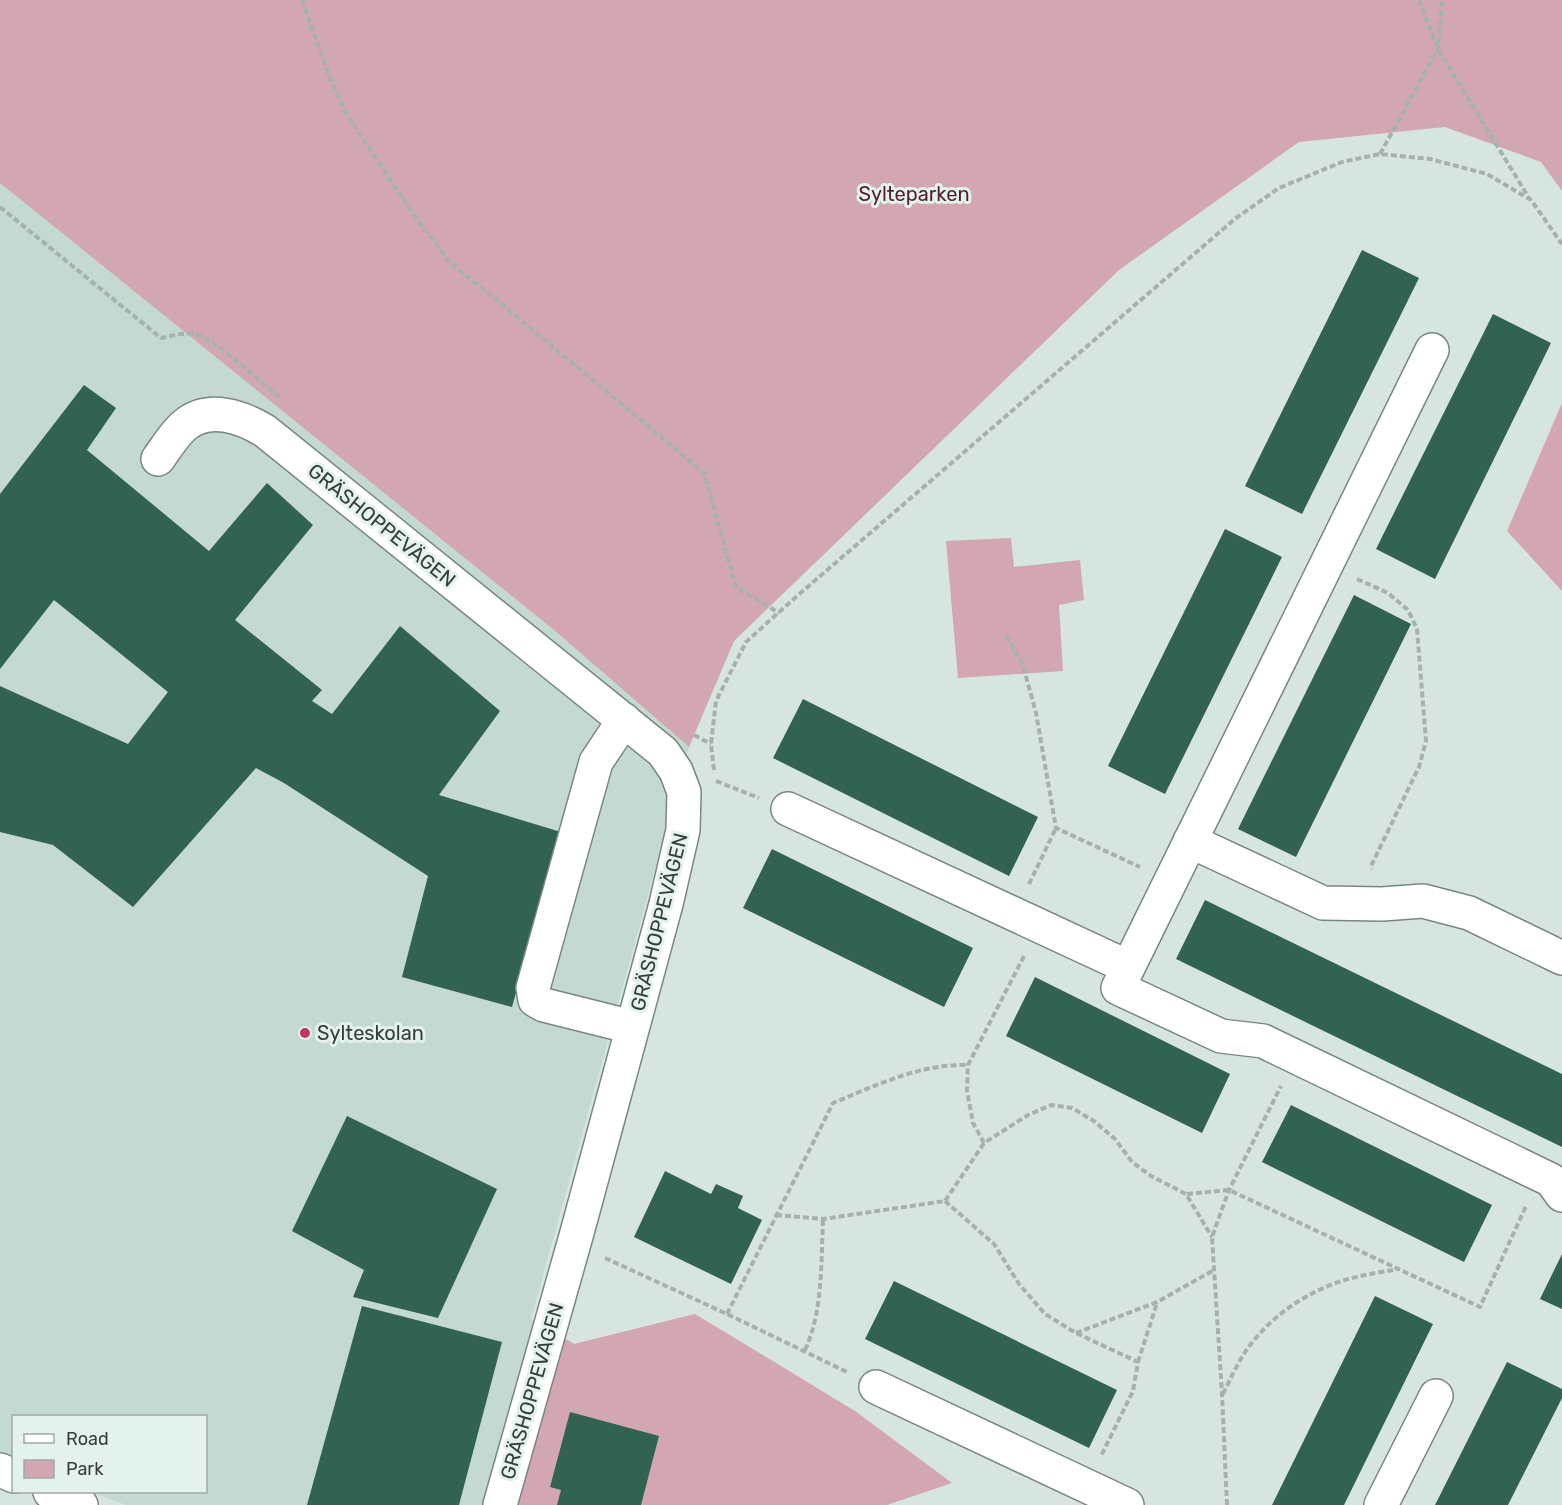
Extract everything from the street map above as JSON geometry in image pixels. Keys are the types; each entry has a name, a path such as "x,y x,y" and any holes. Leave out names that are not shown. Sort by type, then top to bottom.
{"street":[{"path":"1432,350 1118,988 1221,1036 1263,1041 1551,1185"},
{"name":"GRÄSHOPPEVÄGEN","path":"158,459 184,425 201,415 225,415 249,421 265,431 663,752 676,771 684,792 683,830 666,904 500,1505"},
{"path":"624,720 596,762 533,988 535,1000 544,1005 632,1027"},
{"path":"788,809 1128,967"},
{"path":"1190,841 1323,903 1387,904 1423,901 1469,913 1562,958"},
{"path":"876,1387 1107,1498"},
{"path":"1381,1505 1436,1396"},
{"path":"54,1493 81,1505"}],"path":[{"path":"302,0 329,76 346,115 414,215 450,263 704,473 736,586 779,613"},
{"path":"1419,0 1438,48 1531,200 1562,244"},
{"path":"1380,154 1438,48 1442,0"},
{"path":"788,809 715,780 711,744 716,701 746,642 1236,218 1279,188 1342,162 1380,154 1430,159 1487,174 1531,200"},
{"path":"1326,565 1388,593 1407,610 1417,629 1426,741 1419,767 1371,867 1387,904"},
{"path":"984,1143 973,1123 967,1091 968,1065 1027,920 1056,828 1036,713 1022,662 1006,636"},
{"path":"1056,828 1171,881"},
{"path":"1227,1505 1212,1237 1228,1190 1296,1057"},
{"path":"727,1314 833,1103 910,1072 947,1065 968,1065"},
{"path":"776,1215 823,1219 945,1201 984,1143 1028,1115 1052,1105 1072,1108 1094,1121 1115,1139 1132,1162 1151,1176 1186,1194 1212,1237"},
{"path":"1186,1194 1228,1190 1480,1307 1551,1185"},
{"path":"945,1201 994,1244 1019,1284 1045,1314 1076,1333 1138,1362"},
{"path":"805,1350 814,1331 818,1304 823,1219"},
{"path":"596,1254 805,1350 876,1387"},
{"path":"1076,1333 1157,1302 1214,1269"},
{"path":"1222,1394 1243,1355 1269,1324 1295,1303 1323,1287 1352,1278 1399,1269"},
{"path":"1107,1498 1138,1362 1157,1302"}],"shaded area":[{"name":"Sylteskolan","path":"0,183 554,630 689,747 531,1319 564,1338 514,1505 126,1505 95,1493 207,1493 207,1415 12,1415 12,1461 0,1455"}],"green space":[{"name":"Sylteparken","path":"0,0 1562,0 1562,191 1541,162 1445,127 1299,142 1119,270 734,641 689,747 554,630 0,183"},
{"path":"1562,403 1562,591 1507,531"},
{"path":"1011,538 1014,567 1080,560 1084,600 1059,605 1063,671 958,678 946,541"},
{"path":"695,1314 855,1411 952,1483 887,1505 514,1505 564,1338 574,1344"}],"building":[{"path":"1362,250 1419,278 1302,514 1245,486"},
{"path":"1493,314 1551,343 1435,579 1376,549"},
{"name":"Sylteskolan","path":"84,385 116,408 87,450 209,551 267,483 313,525 235,620 322,690 312,701 332,714 400,626 500,711 439,795 561,832 512,1007 402,977 428,876 284,783 256,768 133,907 53,845 0,832 0,686 128,744 168,692 54,600 0,669 0,494"},
{"path":"1225,529 1282,557 1165,794 1108,766"},
{"path":"1354,595 1411,624 1296,857 1238,829"},
{"path":"803,699 1038,817 1009,876 773,758"},
{"path":"772,849 973,948 944,1007 743,908"},
{"path":"1205,900 1562,1074 1562,1147 1176,959"},
{"path":"1035,977 1230,1074 1202,1133 1006,1036"},
{"path":"1291,1105 1492,1205 1464,1262 1262,1162"},
{"path":"347,1116 497,1189 438,1318 353,1297 364,1270 292,1231"},
{"path":"665,1171 711,1194 716,1184 743,1196 738,1208 762,1220 731,1284 634,1237"},
{"path":"1562,1254 1562,1309 1540,1299"},
{"path":"894,1281 1117,1390 1089,1448 865,1339"},
{"path":"1375,1296 1433,1324 1344,1505 1272,1505"},
{"path":"362,1306 502,1342 459,1505 307,1505"},
{"path":"1507,1362 1562,1389 1562,1398 1508,1505 1435,1505"},
{"path":"570,1412 659,1436 641,1505 557,1505 561,1490 550,1487"}],"place":[{"name":"Sylteskolan","path":"305,1033"}]}
